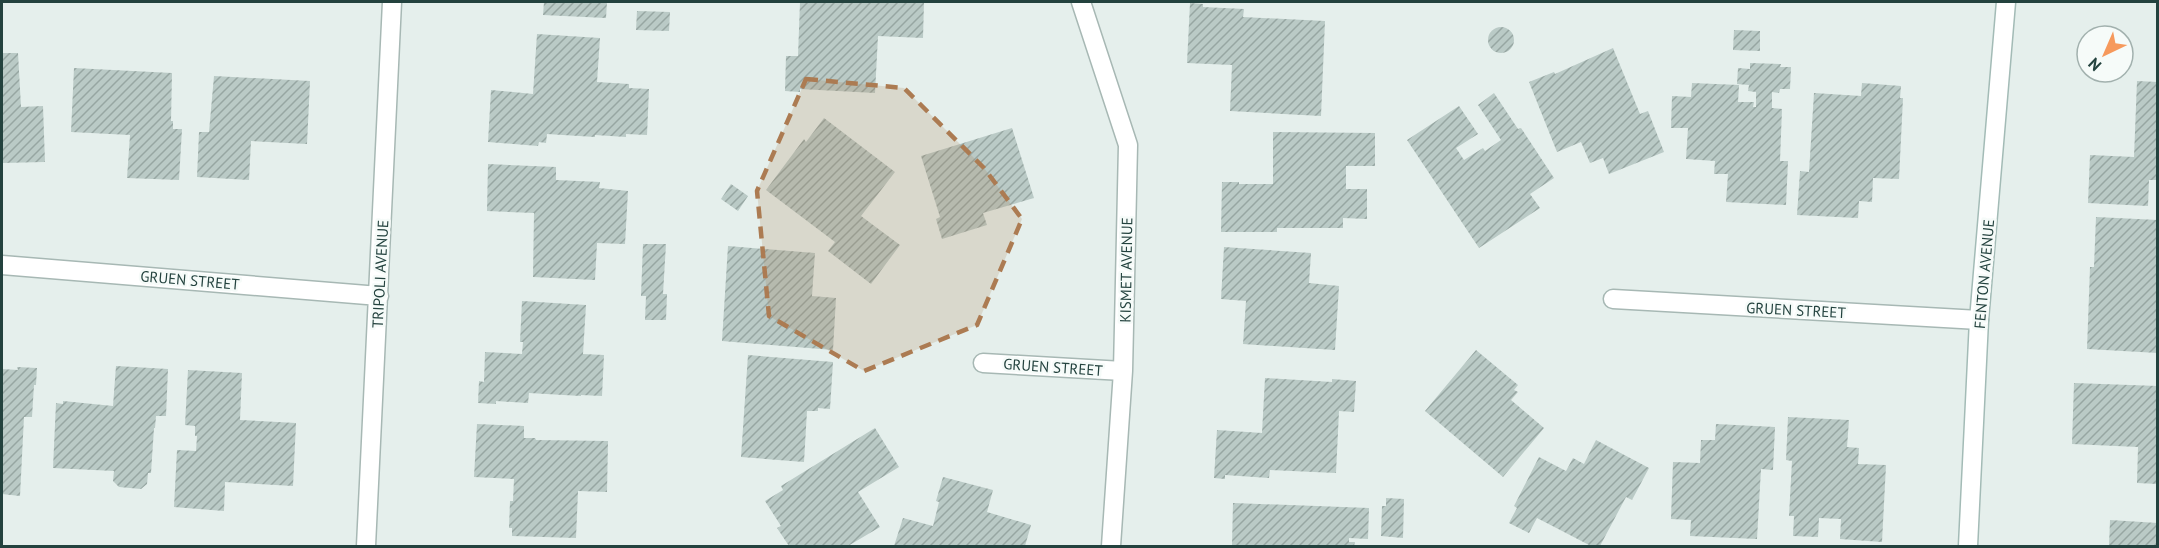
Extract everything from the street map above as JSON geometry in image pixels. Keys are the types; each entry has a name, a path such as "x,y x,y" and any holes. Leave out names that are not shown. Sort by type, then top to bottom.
{"street":[{"name":"TRIPOLI AVENUE","path":"366,546 393,2"},
{"name":"KISMET AVENUE","path":"1081,2 1128,145 1123,371 1111,546"},
{"name":"FENTON AVENUE","path":"1968,546 1979,321 2006,2"},
{"name":"GRUEN STREET","path":"2,265 379,296"},
{"name":"GRUEN STREET","path":"1613,299 1979,321"},
{"name":"GRUEN STREET","path":"983,363 1123,371"}],"highlighted area":[{"path":"806,79 904,88 984,168 1022,219 977,325 864,371 769,316 757,191"}],"building":[{"path":"544,2 607,2 606,18 543,15"},
{"path":"800,2 924,2 923,38 878,36 875,93 800,89 800,92 785,91 786,56 798,56"},
{"path":"1190,3 1203,4 1203,7 1244,9 1243,17 1325,21 1321,116 1230,111 1232,65 1187,63"},
{"path":"637,11 670,12 669,31 636,30"},
{"path":"1501,27 1510,31 1514,40 1510,49 1501,53 1492,49 1488,40 1492,31"},
{"path":"1734,30 1760,31 1760,51 1733,50"},
{"path":"537,34 600,38 597,82 629,84 629,88 649,89 647,135 626,134 626,137 595,135 595,137 547,134 546,143 539,142 538,146 488,142 491,90 533,94"},
{"path":"1613,48 1640,114 1648,111 1664,152 1609,174 1603,158 1590,163 1581,142 1557,152 1529,82 1554,72 1555,74"},
{"path":"2,53 18,53 21,107 43,106 45,162 2,163"},
{"path":"1750,63 1781,64 1780,67 1791,67 1790,89 1780,89 1779,93 1772,92 1772,108 1782,109 1780,161 1788,161 1786,205 1726,202 1728,174 1714,174 1715,161 1686,159 1688,128 1671,128 1672,96 1691,97 1692,83 1739,85 1738,102 1754,102 1753,107 1756,107 1756,92 1748,91 1749,85 1737,84 1738,68 1750,69"},
{"path":"74,68 172,73 171,121 173,121 173,129 182,129 179,180 127,178 130,135 71,132"},
{"path":"214,76 310,81 307,144 251,141 249,180 197,177 199,132 209,132"},
{"path":"2137,81 2158,82 2158,180 2149,180 2148,206 2088,203 2090,155 2134,157"},
{"path":"1862,83 1901,86 1900,98 1903,98 1899,179 1873,178 1872,202 1859,201 1858,218 1797,215 1800,171 1809,172 1814,93 1861,96"},
{"path":"1494,93 1518,129 1521,128 1554,178 1530,194 1540,208 1479,248 1407,140 1459,106 1478,134 1456,148 1464,160 1483,148 1485,151 1501,140 1478,105"},
{"path":"824,118 895,172 861,216 900,245 871,284 828,251 835,242 766,190 804,139 806,142"},
{"path":"1012,128 1034,198 983,213 987,225 942,239 936,219 940,217 921,156"},
{"path":"1273,132 1375,133 1375,166 1346,166 1346,189 1367,189 1367,219 1343,218 1343,228 1277,228 1277,232 1221,232 1222,182 1273,184"},
{"path":"488,164 556,167 556,180 600,182 599,188 628,191 625,244 597,243 595,280 533,277 534,213 487,211"},
{"path":"731,184 748,196 738,211 721,199"},
{"path":"2096,217 2158,220 2158,353 2087,349 2090,267 2094,267"},
{"path":"643,244 666,244 663,294 667,294 666,320 645,320 646,296 641,296"},
{"path":"728,246 815,253 812,296 836,298 833,350 722,341"},
{"path":"1224,247 1311,253 1309,283 1339,286 1335,350 1243,344 1246,301 1221,299"},
{"path":"522,301 586,305 583,354 604,355 602,396 529,393 528,403 496,401 496,404 478,403 479,381 484,382 485,352 522,354 523,342 520,342"},
{"path":"1476,350 1518,385 1514,390 1518,392 1511,400 1544,428 1503,477 1425,411"},
{"path":"748,355 833,362 830,409 818,408 818,411 807,411 804,462 741,457"},
{"path":"116,366 168,369 166,416 156,416 151,473 148,473 147,484 141,489 119,487 113,481 114,471 53,468 56,403 63,404 63,401 113,406"},
{"path":"17,367 37,368 32,417 24,417 20,496 2,494 2,369 18,370"},
{"path":"188,370 242,373 240,420 296,423 293,486 225,482 224,511 174,507 177,450 196,451 195,426 185,425"},
{"path":"1265,378 1356,381 1354,412 1339,411 1336,473 1270,470 1269,478 1225,475 1225,479 1214,478 1217,430 1262,433"},
{"path":"2074,383 2158,386 2158,484 2137,483 2138,447 2072,444"},
{"path":"1788,417 1849,420 1847,447 1859,448 1858,464 1886,465 1882,542 1840,539 1841,519 1819,518 1818,537 1793,536 1794,516 1789,516 1792,461 1786,460"},
{"path":"477,424 524,426 524,438 535,438 536,440 608,441 607,492 578,491 576,538 512,536 512,528 509,528 514,479 474,477"},
{"path":"1716,424 1775,427 1773,470 1761,469 1757,539 1690,536 1691,520 1671,519 1673,462 1700,463 1701,440 1715,440"},
{"path":"875,428 899,467 858,492 880,527 848,546 789,546 777,528 781,526 765,501 783,490 781,486"},
{"path":"1596,440 1649,468 1632,500 1626,497 1600,546 1591,546 1537,518 1529,533 1509,523 1517,508 1514,506 1539,457 1566,471 1573,458 1584,464"},
{"path":"943,477 993,490 987,512 1031,525 1025,546 894,546 903,518 933,526 939,502 936,501"},
{"path":"1386,498 1404,499 1403,538 1381,536 1382,506 1386,506"},
{"path":"1233,503 1369,508 1368,539 1349,538 1349,542 1355,542 1354,546 1232,546"},
{"path":"2110,520 2158,523 2158,546 2109,546"}]}
